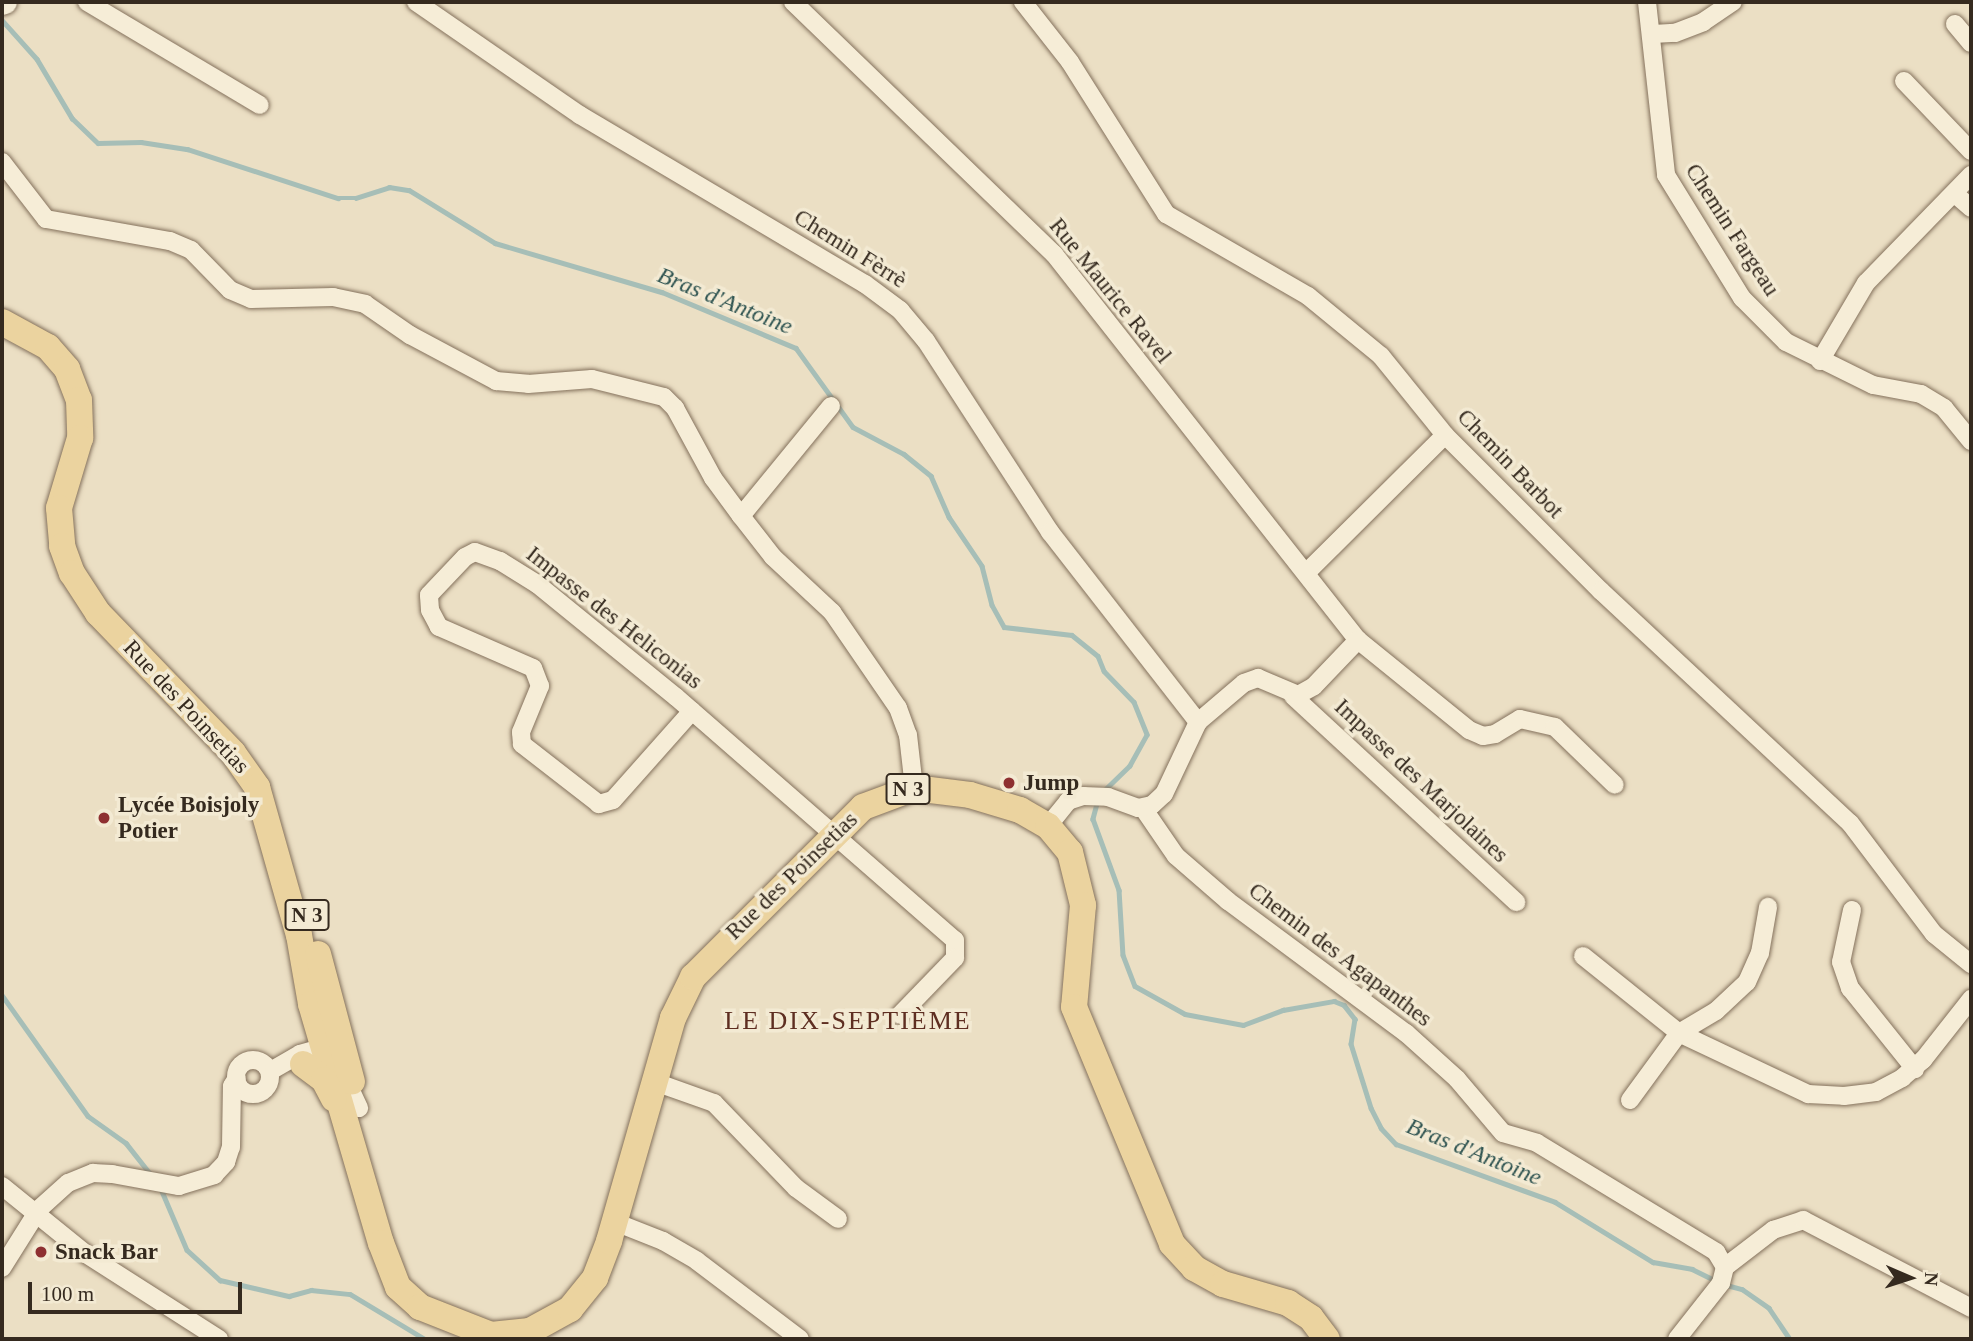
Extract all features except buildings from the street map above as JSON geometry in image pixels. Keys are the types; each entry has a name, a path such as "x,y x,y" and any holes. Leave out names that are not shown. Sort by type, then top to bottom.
{"main road":[{"name":"Rue des Poinsetias","path":"2,322 48,347 67,369 79,400 80,438 59,508 62,547 72,573 98,613 233,753 257,787 299,935 322,1051 352,1116 398,1287 420,1307 491,1335 530,1331 550,1323 570,1309 595,1278 615,1222 673,1018 693,977 863,807 914,788 989,800 1020,810 1048,826 1070,852 1081,881 1083,905 1074,1007 1172,1244 1194,1268 1223,1284 1288,1303 1311,1318 1327,1339"},
{"name":"Rue des Poinsetias","path":"72,573 241,741 259,767 272,792 322,1051"},
{"path":"322,1051 324,1080 352,1116"}],"street":[{"path":"87,2 260,105"},
{"name":"Chemin Fèrrè","path":"416,2 580,115 865,284 900,310 926,341 1050,532 1198,722"},
{"name":"Rue Maurice Ravel","path":"793,2 1054,254 1359,640 1469,730 1483,736 1495,734 1520,719 1555,727 1615,785"},
{"name":"Chemin Barbot","path":"1023,2 1070,62 1166,214 1308,296 1381,356 1445,435 1601,591 1850,823 1934,934 1971,964"},
{"name":"Chemin Fargeau","path":"1647,2 1653,34 1660,158 1666,175 1742,298 1786,342 1819,361 1873,385 1922,394 1944,408 1971,441"},
{"path":"1653,34 1694,25 1733,2"},
{"path":"1955,24 1971,43"},
{"path":"1904,82 1971,150"},
{"path":"2,162 46,219 170,241 191,250 230,290 251,299 333,297 365,304 410,335 496,381 528,384 592,379 651,391 675,408 713,478 741,516 773,557 832,612 898,708 908,734 914,788"},
{"path":"1819,361 1866,284 1971,175"},
{"path":"1955,194 1971,208"},
{"path":"741,516 831,406"},
{"path":"1307,572 1445,435"},
{"name":"Impasse des Heliconias","path":"692,711 613,800 598,804 522,744 521,732 540,686 533,668 439,626 430,610 429,595 465,556 475,552 500,561 537,584 692,711 955,940 955,958 900,1015"},
{"path":"1293,696 1314,686 1359,640"},
{"name":"Impasse des Marjolaines","path":"1198,722 1244,683 1258,678 1293,696 1516,902"},
{"path":"1048,826 1068,801 1083,796 1108,797 1143,808 1164,794 1198,722"},
{"name":"Chemin des Agapanthes","path":"1143,808 1176,856 1228,901 1406,1033 1457,1079 1503,1133 1537,1143 1618,1190 1716,1252 1725,1267"},
{"path":"1630,1100 1679,1033 1716,1011 1747,982 1760,953 1768,908"},
{"path":"1852,910 1842,962 1850,988 1915,1069"},
{"path":"1583,956 1679,1033 1808,1094 1844,1096 1876,1091 1915,1069 1971,999"},
{"path":"272,1070 322,1051"},
{"path":"2,1268 34,1215 68,1183 93,1173 179,1186 203,1180 226,1162 233,1122 232,1086 247,1062 258,1061 272,1070"},
{"path":"233,1122 251,1094 267,1087 272,1070"},
{"path":"237,1078 243,1091 251,1094"},
{"path":"655,1082 714,1103 796,1188 838,1219"},
{"path":"2,1186 34,1215 219,1339"},
{"path":"1677,1337 1721,1283 1725,1267 1783,1224 1804,1220 1971,1308"},
{"path":"615,1222 663,1241 697,1261 800,1339"}],"waterway":[{"name":"Bras d'Antoine","path":"2,20 37,59 72,118 98,143 141,142 187,149 338,198 356,198 389,187 409,190 495,243 662,292 796,348 853,427 904,454 931,476 949,517 982,566 992,605 1004,627 1072,635 1098,656 1104,671 1134,702 1147,735 1130,766 1105,790"},
{"name":"Bras d'Antoine","path":"1098,800 1093,819 1119,890 1123,955 1135,986 1185,1014 1243,1025 1283,1010 1334,1001 1344,1005 1355,1019 1351,1044 1371,1108 1381,1128 1396,1144 1555,1202 1653,1262 1692,1269 1715,1280"},
{"path":"2,995 88,1116 126,1143 152,1176"},
{"path":"161,1189 187,1250 220,1280 289,1296 311,1290 350,1294 425,1339"},
{"name":"Bras d'Antoine","path":"1723,1284 1742,1289 1769,1308 1790,1339"}],"place":[{"name":"Jump","path":"1009,783"},
{"name":"Lycée Boisjoly Potier","path":"104,818"},
{"name":"Snack Bar","path":"41,1252"}],"district":[{"name":"LE DIX-SEPTIÈME","path":"848,1021"}]}
